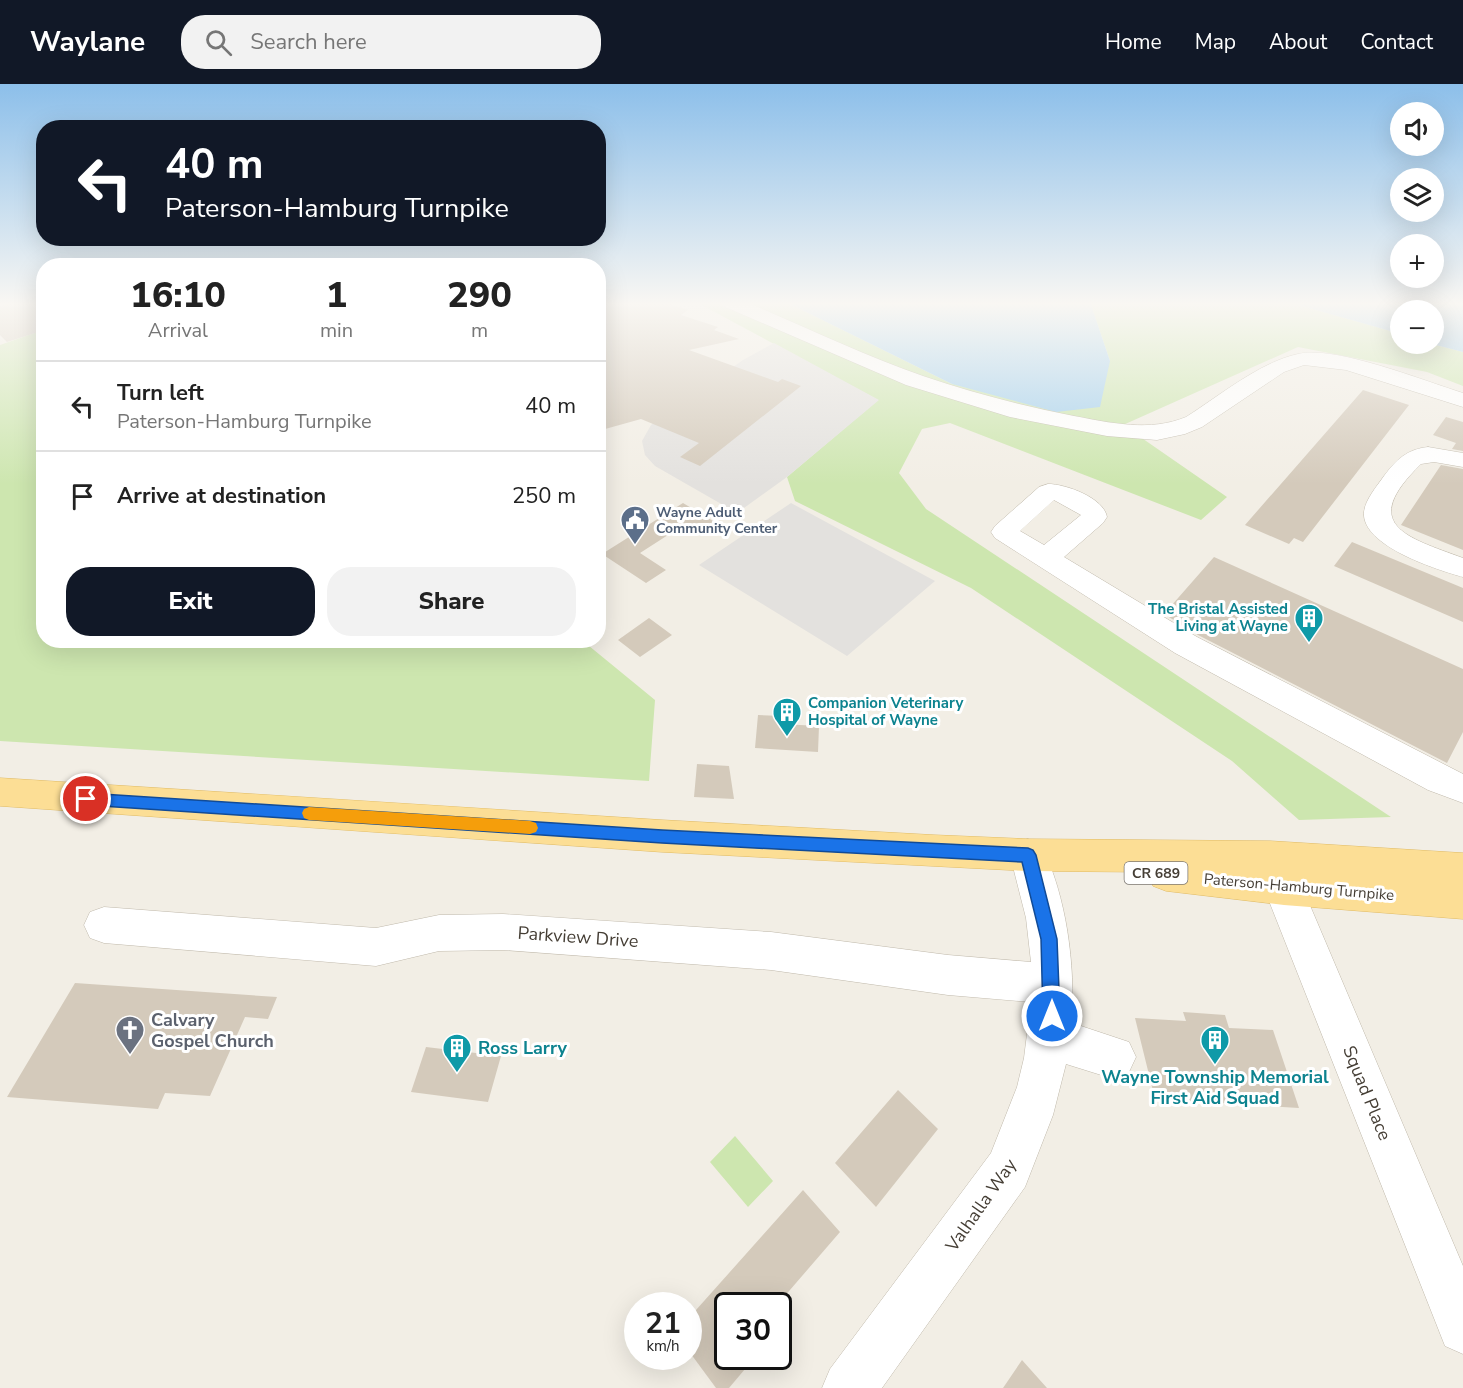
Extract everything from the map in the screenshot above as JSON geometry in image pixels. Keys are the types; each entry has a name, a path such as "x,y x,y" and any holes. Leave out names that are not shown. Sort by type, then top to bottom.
{"main road":[{"name":"Paterson-Hamburg Turnpike","path":"0,792 662,836 1028,855 1118,869 1277,873 1463,870"},
{"name":"Paterson-Hamburg Turnpike","path":"1277,873 1463,901"}],"street":[{"path":"874,363 914,380 1018,412 1107,429 1157,433 1177,429 1194,422 1277,368 1291,363"},
{"path":"1343,363 1463,400"},
{"path":"1463,460 1420,455 1411,459 1386,492 1377,510 1378,520 1385,531 1398,540 1463,568"},
{"path":"1046,558 1196,650 1348,732 1462,788"},
{"name":"Valhalla Way","path":"849,1388 1008,1170 1023,1140 1039,1093 1052,1016 1052,984 1049,939 1028,855"},
{"name":"Squad Place","path":"1277,873 1463,1328"},
{"name":"Parkview Drive","path":"104,925 375,947 439,933 503,932 771,951 948,975 1052,984"},
{"path":"1048,1037 1114,1057"}],"green space":[{"path":"0,363 36,363 36,648 592,648 655,700 649,781 0,741"},
{"path":"809,363 909,363 952,384 1097,363 1262,363 1123,425 1227,497 1201,520 950,423 922,429 899,473 926,509 1391,817 1299,820 1232,761 971,588 795,501 787,477 878,400"},
{"path":"1380,363 1463,363 1463,386 1427,372"},
{"path":"735,1136 773,1181 748,1207 710,1162"}],"shaded area":[{"path":"739,363 811,363 879,400 787,477 737,513 655,466 645,455 642,441 651,425"},
{"path":"791,503 935,581 847,656 699,565"}],"water":[{"path":"909,363 1110,363 1100,407 1056,412 952,384"}],"building":[{"path":"606,363 725,363 778,382 782,379 801,386 700,466 680,457 699,443 641,419 606,429"},
{"path":"1363,390 1409,405 1303,542 1294,538 1289,544 1245,525"},
{"path":"1446,417 1463,422 1463,451 1452,449 1456,443 1433,435"},
{"path":"1441,465 1463,469 1463,550 1401,525"},
{"name":"Wayne Adult Community Center","path":"683,503 718,524 700,536 682,526 640,553 666,570 646,583 606,557 606,551"},
{"path":"1352,542 1463,588 1463,622 1334,566"},
{"name":"The Bristal Assisted Living at Wayne","path":"1214,557 1463,669 1463,732 1447,763 1198,635 1164,614"},
{"path":"649,618 672,635 640,657 618,640"},
{"name":"Companion Veterinary Hospital of Wayne","path":"758,715 782,716 781,724 819,726 818,752 755,748"},
{"path":"697,764 729,766 734,799 694,797"},
{"name":"Calvary Gospel Church","path":"75,983 277,997 268,1019 245,1017 210,1096 165,1093 158,1109 7,1097"},
{"name":"Wayne Township Memorial First Aid Squad","path":"1183,1012 1225,1015 1229,1028 1273,1030 1299,1108 1155,1099 1135,1018 1186,1021"},
{"name":"Ross Larry","path":"426,1047 501,1056 488,1102 411,1092"},
{"path":"898,1090 938,1129 876,1207 835,1163"},
{"path":"803,1190 840,1232 788,1292 714,1292 714,1370 744,1370 729,1388 716,1388 702,1369 702,1303"},
{"path":"1022,1360 1047,1388 1003,1388"}],"slow traffic":[{"path":"309,813 530,828"}],"place":[{"name":"Wayne Adult Community Center","path":"635,546"},
{"name":"The Bristal Assisted Living at Wayne","path":"1309,644"},
{"name":"Companion Veterinary Hospital of Wayne","path":"787,738"},
{"name":"Calvary Gospel Church","path":"130,1056"},
{"name":"Wayne Township Memorial First Aid Squad","path":"1215,1066"},
{"name":"Ross Larry","path":"457,1074"}],"route":[{"path":"86,799 662,836 1028,855 1049,939 1052,1016"}]}
